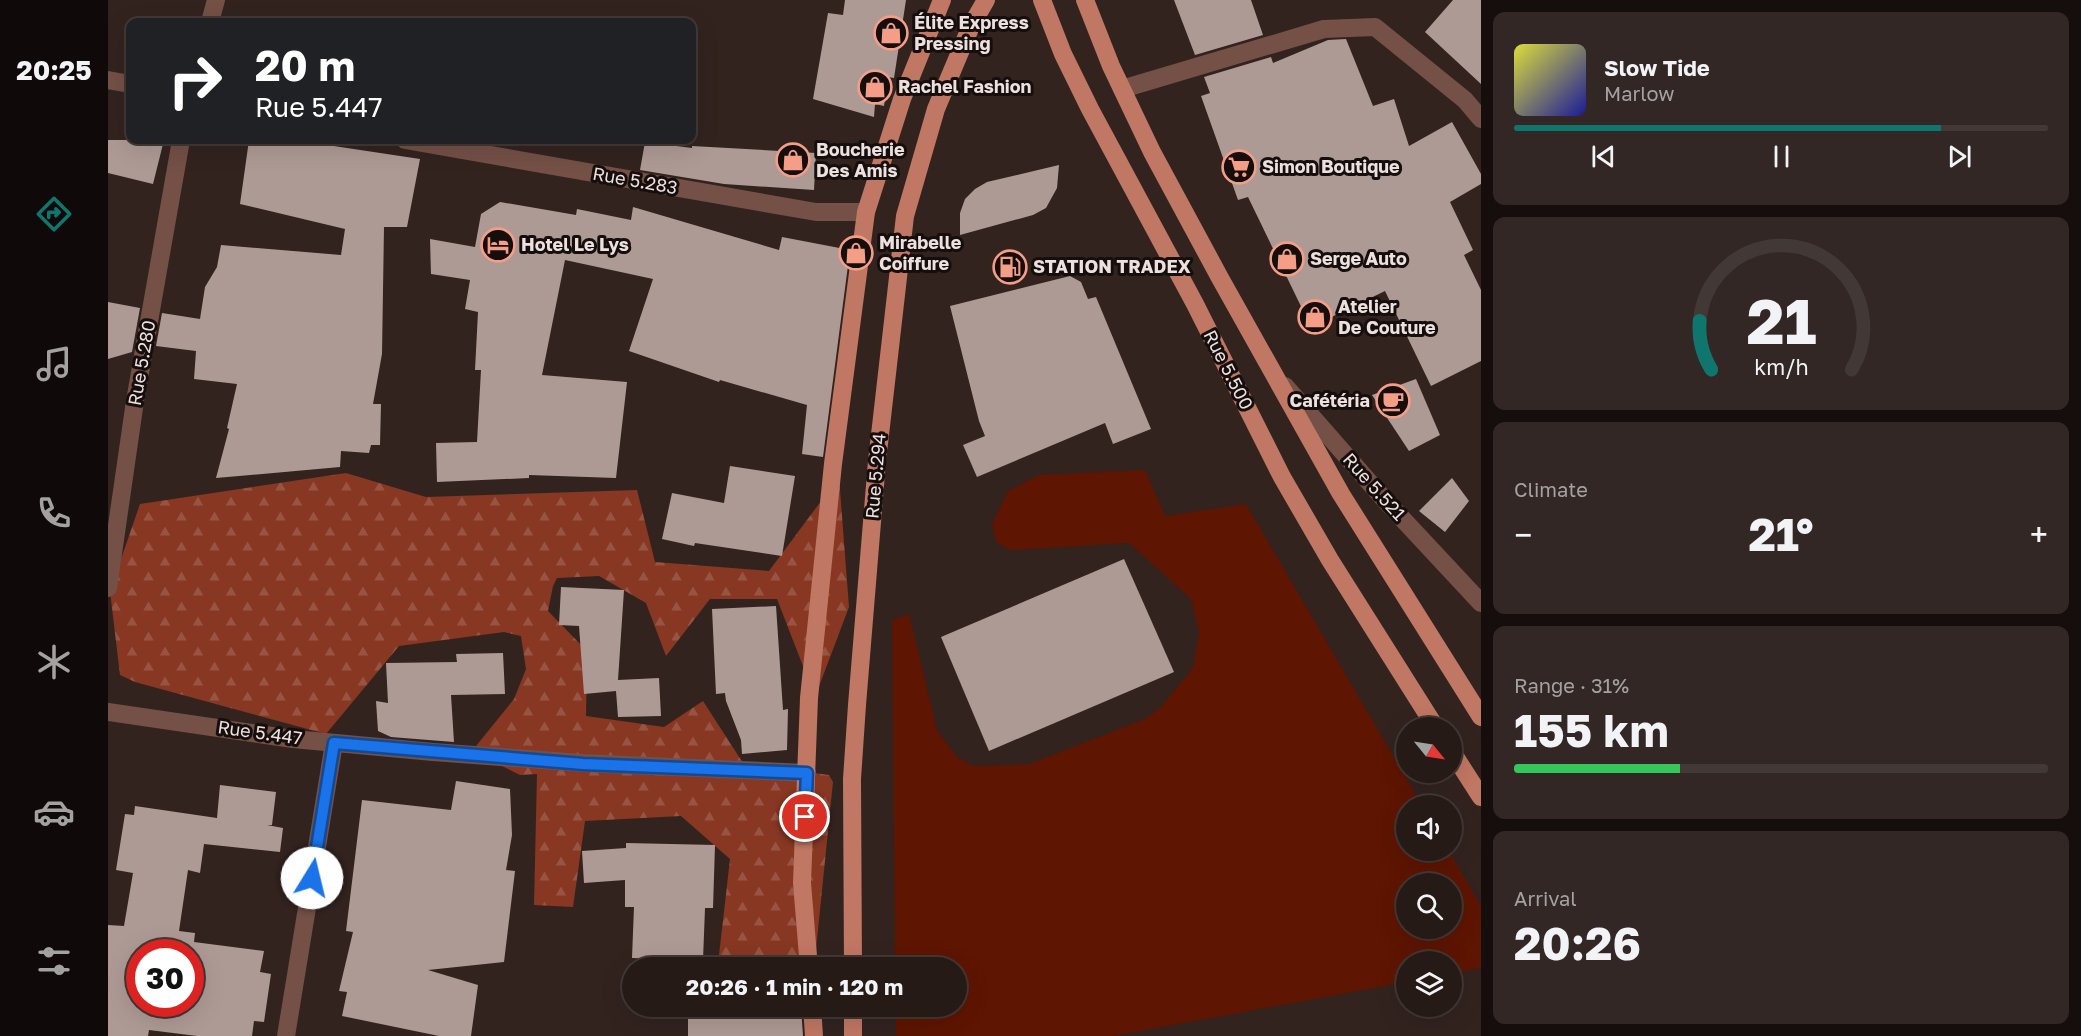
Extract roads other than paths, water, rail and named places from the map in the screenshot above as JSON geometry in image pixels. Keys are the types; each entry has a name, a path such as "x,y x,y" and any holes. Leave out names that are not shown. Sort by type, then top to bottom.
{"main road":[{"path":"808,957 802,883 809,698 833,464 866,212 902,99 942,0"},
{"name":"Rue 5.294","path":"853,957 852,779 856,715 877,461 905,216 936,110 971,26 986,0"},
{"name":"Rue 5.500","path":"1042,0 1063,54 1090,109 1195,304 1282,477 1330,560 1429,717"},
{"name":"Rue 5.500","path":"1085,0 1111,66 1152,152 1270,369 1341,494 1481,717"},
{"path":"1462,768 1481,797"},
{"path":"813,1017 814,1036"},
{"path":"853,1017 853,1036"}],"street":[{"path":"211,18 216,0"},
{"path":"1122,88 1324,29 1375,27 1465,100 1481,119"},
{"path":"108,80 126,83"},
{"name":"Rue 5.280","path":"108,588 135,401 181,144"},
{"name":"Rue 5.283","path":"428,144 816,212 866,212"},
{"name":"Rue 5.521","path":"1270,369 1384,499 1481,603"},
{"name":"Rue 5.447","path":"108,712 334,743 583,764 807,773"},
{"path":"285,1036 334,743"}],"place":[{"name":"Élite Express Pressing","path":"891,33"},
{"name":"Rachel Fashion","path":"875,87"},
{"name":"Boucherie Des Amis","path":"793,160"},
{"name":"Simon Boutique","path":"1239,167"},
{"name":"Hotel Le Lys","path":"498,245"},
{"name":"Mirabelle Coiffure","path":"856,253"},
{"name":"Serge Auto","path":"1287,259"},
{"name":"STATION TRADEX","path":"1010,267"},
{"name":"Atelier De Couture","path":"1315,317"},
{"name":"Cafétéria","path":"1393,401"}]}
